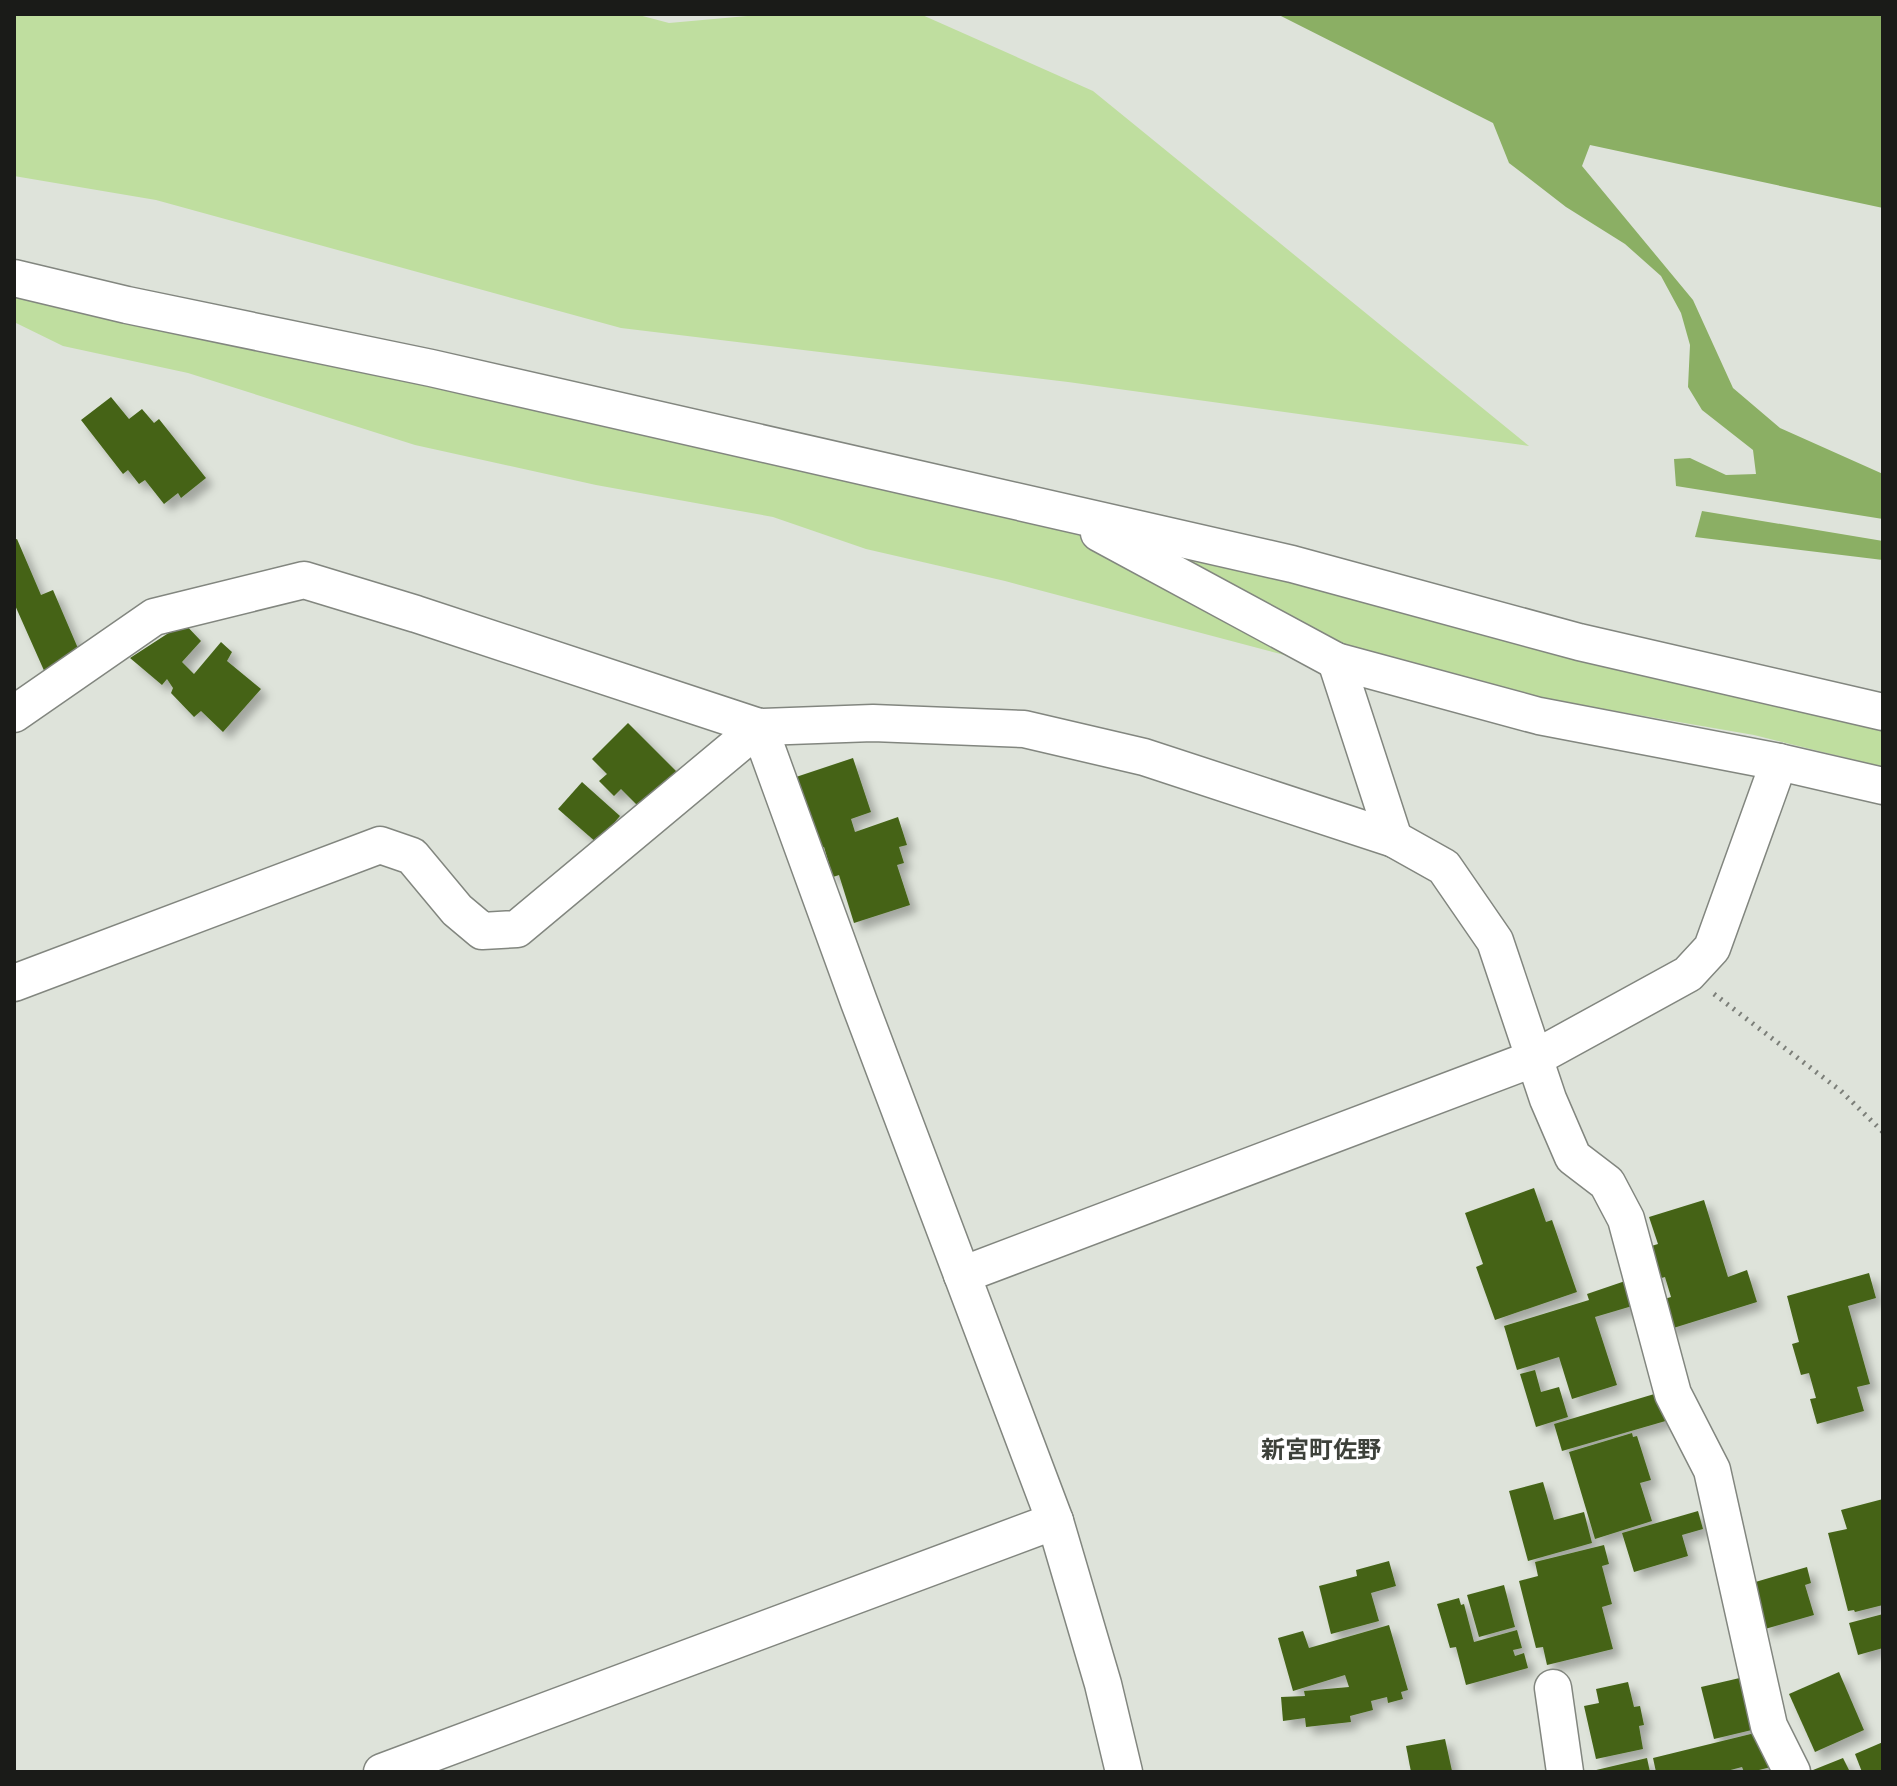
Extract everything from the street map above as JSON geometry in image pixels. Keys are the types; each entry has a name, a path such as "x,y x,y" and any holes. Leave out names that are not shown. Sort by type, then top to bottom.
{"street":[{"path":"14,278 127,305 431,368 1292,564 1579,642 1883,712"},
{"path":"1062,513 1336,661 1539,716 1779,762 1883,786"},
{"path":"14,714 154,617 304,580 759,727 873,723 1024,729 1144,757 1394,839 1444,867 1495,941 1548,1099 1573,1157 1607,1183 1626,1219 1673,1394 1712,1470 1769,1726 1792,1772"},
{"path":"1336,661 1394,839"},
{"path":"14,983 380,845 412,856 457,910 482,931 517,929 759,727"},
{"path":"759,727 1055,1521 1103,1684 1124,1772"},
{"path":"962,1275 1535,1058 1688,974 1712,948 1779,762"},
{"path":"382,1772 1055,1521"},
{"path":"1553,1688 1565,1772"}],"path":[{"path":"1688,974 1841,1091 1883,1132"}],"shaded area":[{"path":"14,14 635,14 669,23 771,14 920,14 1093,91 1529,446 1068,382 621,328 156,200 14,176"},
{"path":"1277,14 1883,14 1883,208 1590,145 1582,166 1693,300 1733,388 1780,428 1883,474 1883,519 1676,486 1674,459 1690,458 1726,475 1756,474 1753,450 1702,410 1688,387 1690,345 1681,313 1661,276 1625,244 1566,207 1509,163 1493,123"},
{"path":"14,294 1059,520 1307,661 1005,581 866,549 773,517 596,485 415,445 188,373 63,346 14,322"},
{"path":"1702,511 1883,541 1883,560 1695,537"},
{"path":"1146,549 1298,581 1883,726 1883,767 1754,735 1534,697 1332,644"}],"building":[{"path":"111,397 129,419 142,409 154,423 159,419 206,478 181,498 178,493 164,504 145,480 139,484 128,470 123,474 81,420"},
{"path":"17,539 41,595 53,590 80,653 46,675 14,603 14,540"},
{"path":"184,623 201,641 182,662 194,674 221,642 232,652 227,661 261,689 223,732 201,711 194,717 171,693 173,688 167,679 162,685 130,658"},
{"path":"628,723 677,772 640,808 621,789 614,796 599,781 607,774 592,759"},
{"path":"853,758 871,812 851,819 855,832 898,817 907,845 899,847 904,863 897,865 910,905 854,923 839,875 833,877 824,847 820,849 796,777"},
{"path":"582,782 620,816 597,843 558,809"},
{"path":"1534,1188 1546,1222 1552,1220 1577,1292 1495,1320 1476,1267 1483,1264 1465,1213"},
{"path":"1704,1200 1728,1277 1747,1270 1757,1302 1667,1330 1658,1301 1671,1297 1665,1277 1658,1279 1648,1247 1658,1244 1649,1217"},
{"path":"1869,1273 1876,1298 1848,1306 1870,1384 1857,1387 1864,1411 1817,1424 1810,1399 1816,1398 1809,1373 1801,1375 1792,1344 1799,1342 1787,1296"},
{"path":"1631,1279 1639,1304 1595,1317 1617,1385 1572,1399 1559,1357 1517,1370 1504,1326 1589,1300 1587,1294"},
{"path":"1535,1370 1541,1392 1559,1387 1568,1417 1536,1427 1520,1374"},
{"path":"1661,1392 1669,1420 1562,1451 1554,1424"},
{"path":"1632,1433 1633,1437 1637,1436 1651,1480 1640,1483 1652,1521 1595,1539 1569,1452"},
{"path":"1543,1482 1554,1520 1584,1512 1592,1543 1528,1561 1509,1491"},
{"path":"1883,1499 1883,1605 1848,1611 1828,1533 1847,1529 1841,1510"},
{"path":"1698,1511 1703,1529 1682,1535 1688,1556 1634,1572 1622,1533"},
{"path":"1604,1545 1609,1564 1602,1566 1612,1604 1602,1607 1613,1649 1547,1665 1543,1647 1536,1648 1519,1581 1538,1576 1535,1562"},
{"path":"1389,1561 1396,1586 1371,1593 1379,1621 1331,1634 1319,1586 1357,1576 1356,1570"},
{"path":"1807,1567 1811,1583 1805,1585 1814,1615 1765,1629 1752,1583"},
{"path":"1504,1585 1515,1627 1479,1637 1467,1595"},
{"path":"1459,1598 1461,1605 1464,1604 1474,1642 1517,1630 1522,1648 1513,1650 1515,1656 1524,1653 1528,1668 1466,1685 1456,1647 1450,1648 1437,1604"},
{"path":"1883,1614 1883,1648 1858,1655 1849,1623"},
{"path":"1389,1625 1408,1690 1401,1692 1403,1699 1388,1703 1387,1697 1371,1701 1373,1710 1350,1716 1351,1722 1306,1727 1305,1718 1283,1721 1281,1697 1305,1696 1304,1691 1349,1687 1345,1675 1293,1691 1278,1638 1303,1631 1309,1648"},
{"path":"1839,1672 1864,1730 1815,1752 1789,1694"},
{"path":"1744,1677 1756,1729 1714,1739 1701,1687"},
{"path":"1628,1682 1634,1707 1640,1706 1644,1725 1639,1726 1643,1749 1596,1759 1584,1706 1599,1703 1596,1689"},
{"path":"1763,1731 1779,1765 1751,1772 1744,1772 1742,1767 1723,1772 1656,1772 1653,1758"},
{"path":"1445,1739 1452,1771 1411,1772 1406,1746"},
{"path":"1883,1742 1883,1772 1862,1772 1855,1754"},
{"path":"1647,1758 1650,1772 1592,1772 1592,1771"},
{"path":"1843,1758 1850,1772 1808,1772"}],"district":[{"name":"新宮町佐野","path":"1321,1452"}]}
